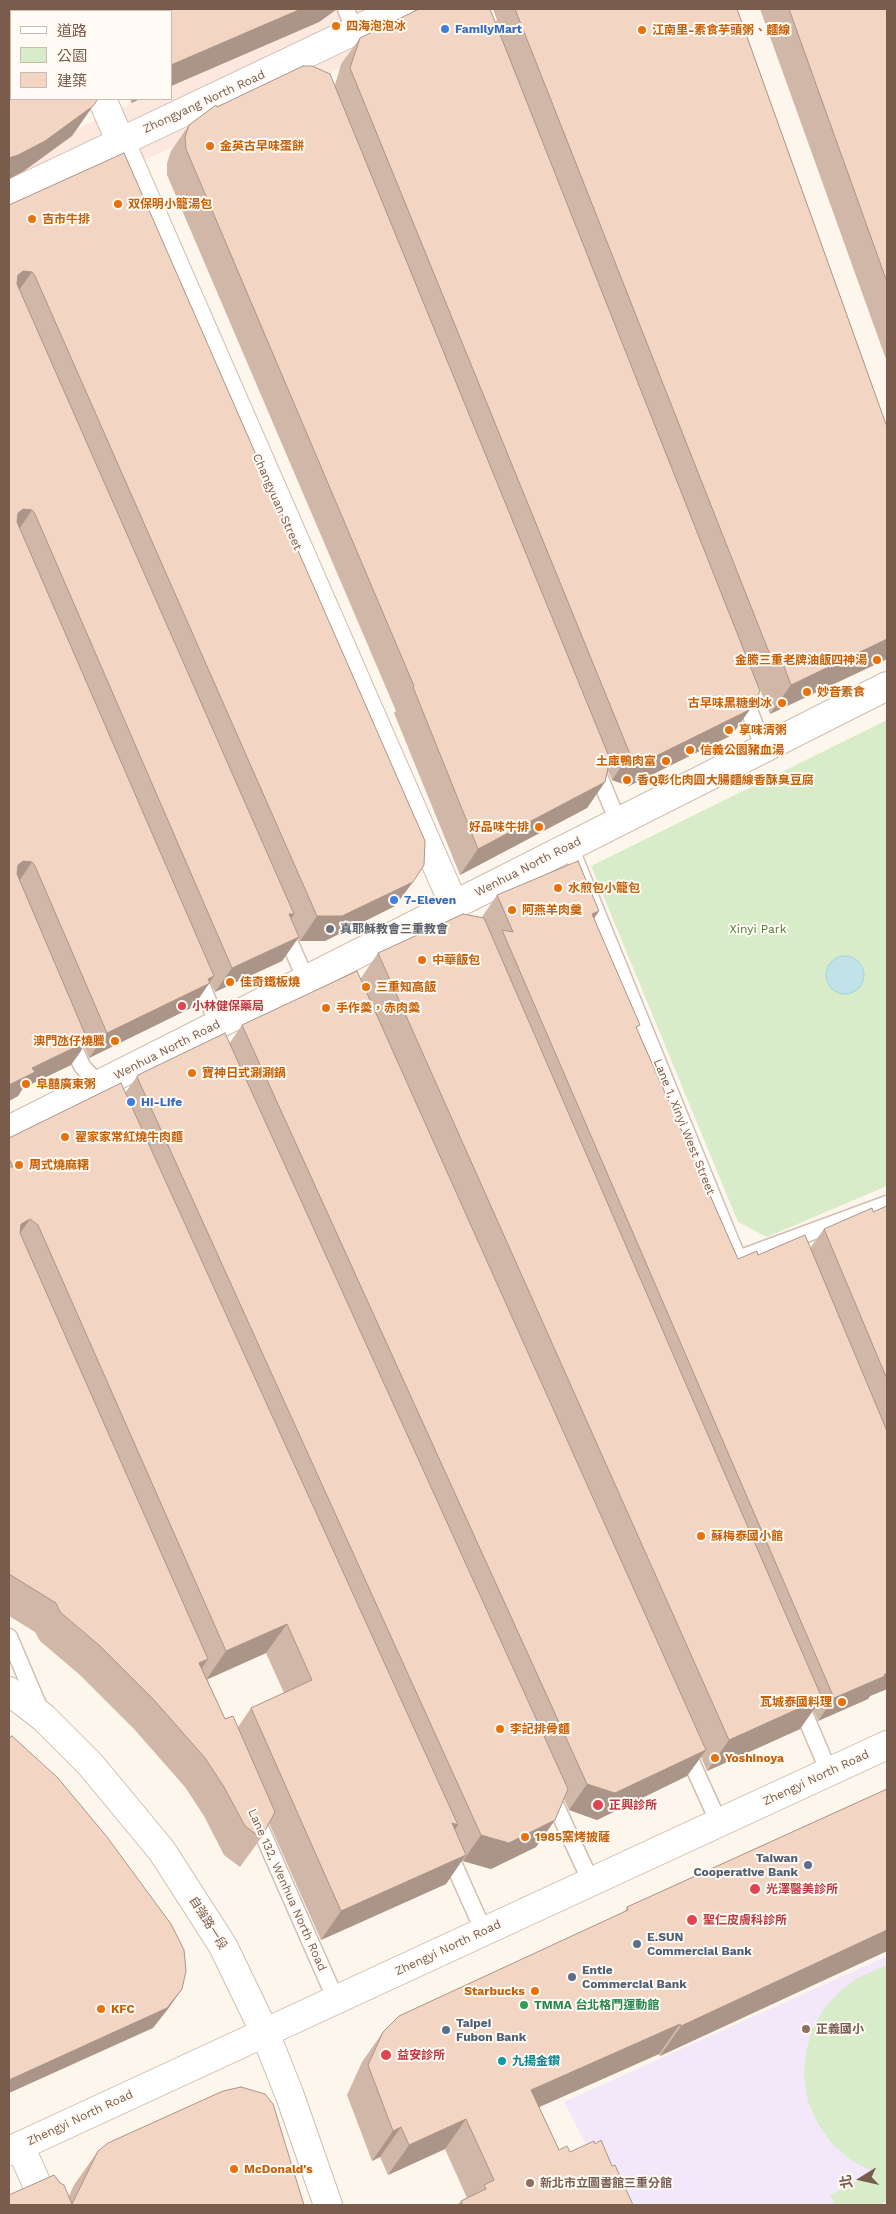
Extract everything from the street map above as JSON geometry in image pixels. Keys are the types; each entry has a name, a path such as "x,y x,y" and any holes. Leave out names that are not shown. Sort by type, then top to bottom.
{"street":[{"name":"Zhongyang North Road","path":"9,195 120,142 308,64 350,20 400,9"},
{"name":"Changyuan Street","path":"102,100 458,914"},
{"name":"Wenhua North Road","path":"9,1130 103,1094 212,1035 306,980 340,974 458,914 570,847 887,686"},
{"name":"自強路一段","path":"9,1691 44,1718 90,1764 162,1851 223,1946 265,2033 290,2096 328,2205"},
{"name":"Zhengyi North Road","path":"14,2148 887,1745"},
{"path":"14,2148 46,2205"}],"lane":[{"path":"735,675 764,748"},
{"path":"588,748 618,822"},
{"name":"Lane 1, Xinyi West Street","path":"570,847 738,1260 887,1204"},
{"path":"278,916 306,980"},
{"path":"191,960 212,1035"},
{"path":"62,1021 82,1066 103,1094"},
{"path":"792,1239 800,1257"},
{"path":"9,1637 44,1718"},
{"path":"790,1681 829,1772"},
{"path":"679,1733 719,1823"},
{"path":"541,1774 591,1882"},
{"name":"Lane 132, Wenhua North Road","path":"248,1801 336,2000"},
{"path":"439,1832 484,1932"}],"shaded area":[{"path":"327,9 465,9 9,224 9,162 138,100 172,100 172,84"},
{"path":"832,1834 887,1873 887,1956"},
{"name":"正義國小","path":"887,1956 887,2205 617,2205 564,2102"}],"green space":[{"name":"Xinyi Park","path":"887,720 887,1186 767,1237 738,1222 591,866"},
{"path":"887,1965 887,2201 878,2205 835,2205 830,2195 875,2172 852,2161 832,2144 818,2124 808,2102 804,2076 806,2052 812,2029 824,2009 838,1993 857,1978"}],"water":[{"path":"845,956 858,962 864,975 858,988 845,994 832,988 826,975 832,962"}],"building":[{"path":"9,9 88,9 10,10 10,100 97,100 93,106 45,141 9,158"},
{"path":"301,9 172,65 172,10 126,10"},
{"path":"419,9 490,9 760,691 753,705 747,711 648,760 630,754 350,68 360,38"},
{"path":"515,9 737,9 887,427 887,639 791,685 780,656 774,665"},
{"path":"789,9 887,9 887,282"},
{"path":"303,66 312,66 330,74 610,759 605,782 478,849 414,686 186,149 185,137 189,125 216,105 217,107"},
{"path":"124,153 425,841 424,865 413,882 342,916 317,916 35,276 32,272 23,271 18,275 17,284 294,914 289,914 299,937 232,968 35,514 32,510 23,509 18,513 17,522 214,976 208,979 210,983 107,1033 35,866 32,862 23,861 18,865 17,874 88,1041 32,1068 35,1072 9,1085 9,205"},
{"path":"578,861 599,911 592,914 640,1025 636,1027 738,1259 757,1251 758,1255 805,1235 887,1431 887,1673 885,1676 834,1698 502,930 513,932 497,895"},
{"path":"463,914 484,918 822,1698 729,1740 378,953"},
{"path":"357,971 706,1750 615,1793 587,1784 242,1025"},
{"path":"225,1033 568,1789 555,1820 509,1843 481,1835 137,1077"},
{"path":"121,1083 458,1825 452,1823 466,1855 341,1911 251,1708 312,1680 287,1624 226,1651 38,1225 30,1219 21,1224 20,1233 208,1659 199,1663 225,1719 233,1716 275,1812 261,1838 245,1826 224,1787 205,1758 154,1700 100,1646 60,1612 56,1603 9,1574 9,1167 13,1167 9,1159 9,1138"},
{"path":"887,1206 887,1379 824,1229 872,1208 873,1212"},
{"path":"12,1736 58,1778 107,1837 171,1924 184,1950 186,1971 182,1989 167,2008 9,2080 9,1738"},
{"path":"887,1789 887,1930 681,2026 680,2024 531,2090 559,2150 567,2146 570,2152 594,2141 595,2144 601,2140 612,2166 615,2165 633,2205 463,2205 461,2201 486,2189 484,2185 494,2180 466,2119 409,2145 401,2127 393,2131 368,2065 383,2032 399,2016 628,1910 627,1907"},
{"path":"241,2087 265,2094 273,2104 304,2205 9,2205 9,2195 54,2175 64,2185 72,2204 98,2151 108,2143 223,2091"}],"place":[{"name":"四海泡泡冰","path":"336,26"},
{"name":"FamilyMart","path":"445,29"},
{"name":"江南里-素食芋頭粥、麵線","path":"642,30"},
{"name":"金英古早味蛋餅","path":"210,146"},
{"name":"双保明小籠湯包","path":"118,204"},
{"name":"吉市牛排","path":"32,219"},
{"name":"金騰三重老牌油飯四神湯","path":"877,660"},
{"name":"妙音素食","path":"807,692"},
{"name":"古早味黑糖剉冰","path":"782,703"},
{"name":"享味清粥","path":"729,730"},
{"name":"信義公園豬血湯","path":"690,750"},
{"name":"土庫鴨肉富","path":"666,761"},
{"name":"香Q彰化肉圓大腸麵線香酥臭豆腐","path":"627,780"},
{"name":"好品味牛排","path":"539,827"},
{"name":"水煎包小籠包","path":"558,888"},
{"name":"7-Eleven","path":"394,900"},
{"name":"阿燕羊肉羹","path":"512,910"},
{"name":"真耶穌教會三重教會","path":"330,929"},
{"name":"中華飯包","path":"422,960"},
{"name":"佳奇鐵板燒","path":"230,982"},
{"name":"三重知高飯","path":"366,987"},
{"name":"小林健保藥局","path":"182,1006"},
{"name":"手作羮，赤肉羮","path":"326,1008"},
{"name":"澳門氹仔燒臘","path":"115,1041"},
{"name":"寶神日式涮涮鍋","path":"192,1073"},
{"name":"阜囍廣東粥","path":"26,1084"},
{"name":"Hi-Life","path":"131,1102"},
{"name":"翟家家常紅燒牛肉麵","path":"65,1137"},
{"name":"周式燒麻糬","path":"19,1165"},
{"name":"蘇梅泰國小館","path":"701,1536"},
{"name":"瓦城泰國料理","path":"842,1702"},
{"name":"李記排骨麵","path":"500,1729"},
{"name":"Yoshinoya","path":"715,1758"},
{"name":"正興診所","path":"598,1805"},
{"name":"1985窯烤披薩","path":"525,1837"},
{"name":"Taiwan Cooperative Bank","path":"808,1865"},
{"name":"光澤醫美診所","path":"755,1889"},
{"name":"聖仁皮膚科診所","path":"692,1920"},
{"name":"E.SUN Commercial Bank","path":"637,1944"},
{"name":"Entie Commercial Bank","path":"572,1977"},
{"name":"Starbucks","path":"535,1991"},
{"name":"TMMA 台北格鬥運動館","path":"524,2005"},
{"name":"KFC","path":"101,2009"},
{"name":"正義國小","path":"806,2029"},
{"name":"Taipei Fubon Bank","path":"446,2030"},
{"name":"益安診所","path":"386,2055"},
{"name":"九揚金鑽","path":"502,2061"},
{"name":"McDonald's","path":"234,2169"},
{"name":"新北市立圖書館三重分館","path":"530,2183"}]}
